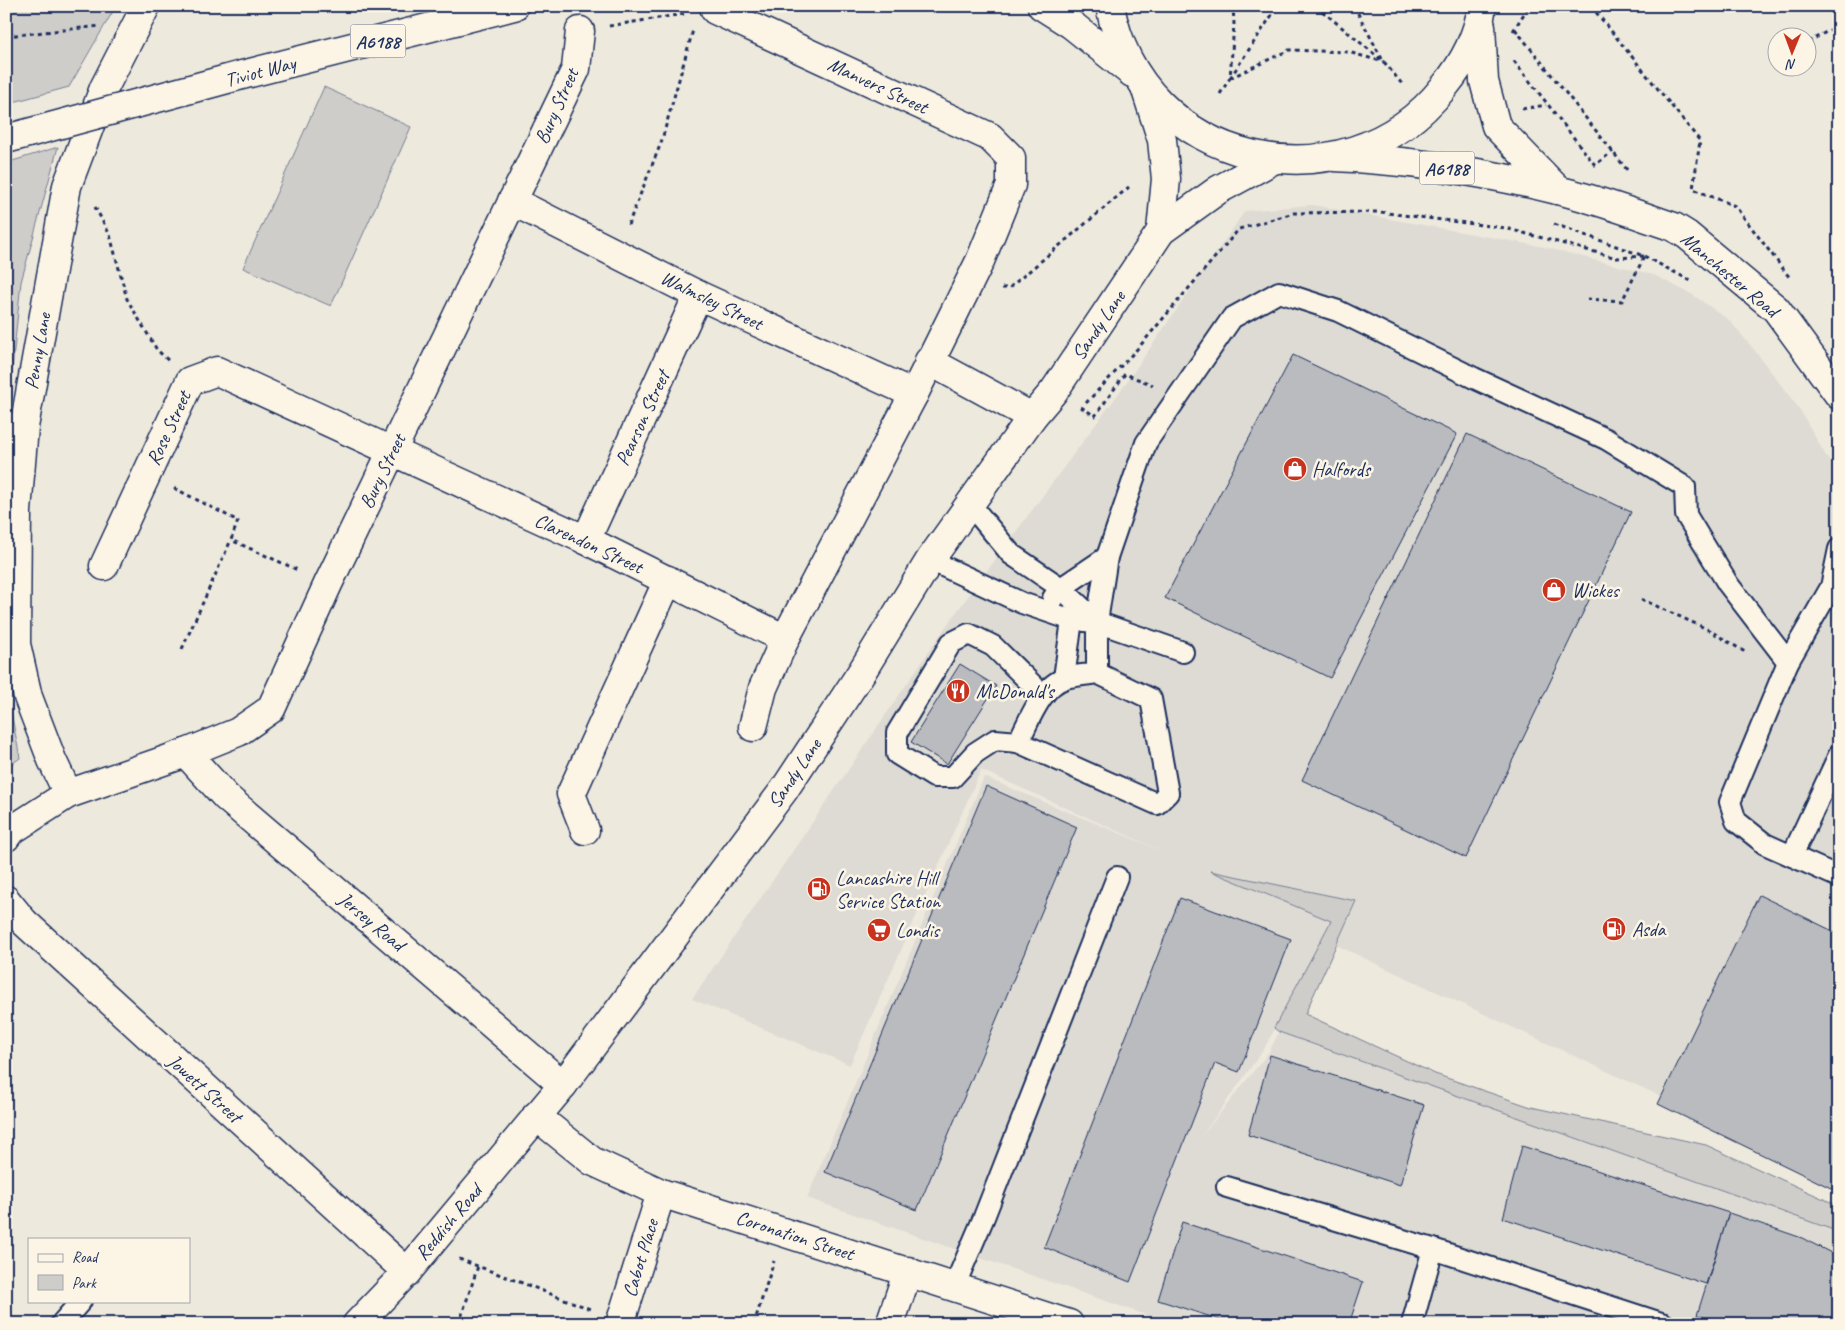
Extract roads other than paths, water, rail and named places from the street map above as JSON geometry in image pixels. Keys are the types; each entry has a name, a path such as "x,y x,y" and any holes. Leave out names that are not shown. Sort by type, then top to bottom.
{"street":[{"name":"Tiviot Way","path":"6,139 242,75 514,6"},
{"path":"1042,6 1072,25 1142,83 1175,118 1221,146 1273,160 1304,161 1334,157 1384,140 1427,109 1460,68 1481,13"},
{"path":"1110,6 1115,31 1142,83"},
{"name":"Manvers Street","path":"706,11 990,137 1011,158 1011,185 980,261 929,361"},
{"name":"Manchester Road","path":"1481,13 1484,81 1496,126 1558,190"},
{"name":"Penny Lane","path":"68,794 52,760 28,697 16,644 17,511 24,427 67,186 104,88 142,14"},
{"name":"Bury Street","path":"68,794 186,753 238,732 271,709 328,584 576,69 580,31"},
{"name":"Sandy Lane","path":"1142,83 1163,150 1166,179 1161,231"},
{"name":"Manchester Road","path":"1334,157 1389,160 1462,171 1558,190 1674,227 1688,235 1776,309 1839,395"},
{"name":"Sandy Lane","path":"536,1116 563,1084 784,790 866,666 930,560 1032,417 1054,391 1161,231 1218,190 1273,160"},
{"name":"Walmsley Street","path":"512,201 698,295 914,394"},
{"name":"Pearson Street","path":"586,540 698,295"},
{"path":"753,727 763,688 785,639 914,394 929,361 1032,417"},
{"name":"Rose Street","path":"104,566 190,381 217,371 392,451"},
{"name":"Clarendon Street","path":"392,451 586,540 785,639"},
{"path":"585,830 571,794 668,580"},
{"name":"Jersey Road","path":"186,753 226,797 563,1084"},
{"path":"6,838 9,832 68,794"},
{"name":"Jowett Street","path":"6,900 24,922 407,1272"},
{"name":"Coronation Street","path":"536,1116 592,1161 660,1192 1069,1324"},
{"name":"Reddish Road","path":"357,1324 407,1272 536,1116"},
{"name":"Cabot Place","path":"620,1322 660,1192"},
{"path":"890,1324 908,1271"}],"lane":[{"path":"1097,673 1097,622 1107,557 1146,443 1232,318 1279,292 1338,311 1474,378 1606,439 1685,487 1686,515 1728,584 1788,662"},
{"path":"969,503 1011,554 1062,588 1097,622"},
{"path":"1839,548 1836,585 1788,662 1730,802 1736,821 1765,844 1839,877"},
{"path":"1044,609 1062,588 1107,557"},
{"path":"930,560 1022,603 1072,620 1097,622 1183,652"},
{"path":"1064,678 1072,620"},
{"path":"1018,742 1043,695 1064,678 1097,673 1150,699 1168,793 1156,804 1018,742 995,740 974,753 953,777 934,777 897,754 897,733 951,643 969,634 993,646 1043,695"},
{"path":"1792,856 1839,755"},
{"path":"954,1287 984,1217 1117,877"},
{"path":"1227,1186 1434,1249 1664,1324"},
{"path":"1412,1324 1434,1249"},
{"path":"61,1324 80,1302"}],"place":[{"name":"Halfords","path":"1295,469"},
{"name":"Wickes","path":"1554,590"},
{"name":"McDonald's","path":"958,691"},
{"name":"Lancashire Hill Service Station","path":"819,889"},
{"name":"Asda","path":"1614,929"},
{"name":"Londis","path":"879,930"}]}
